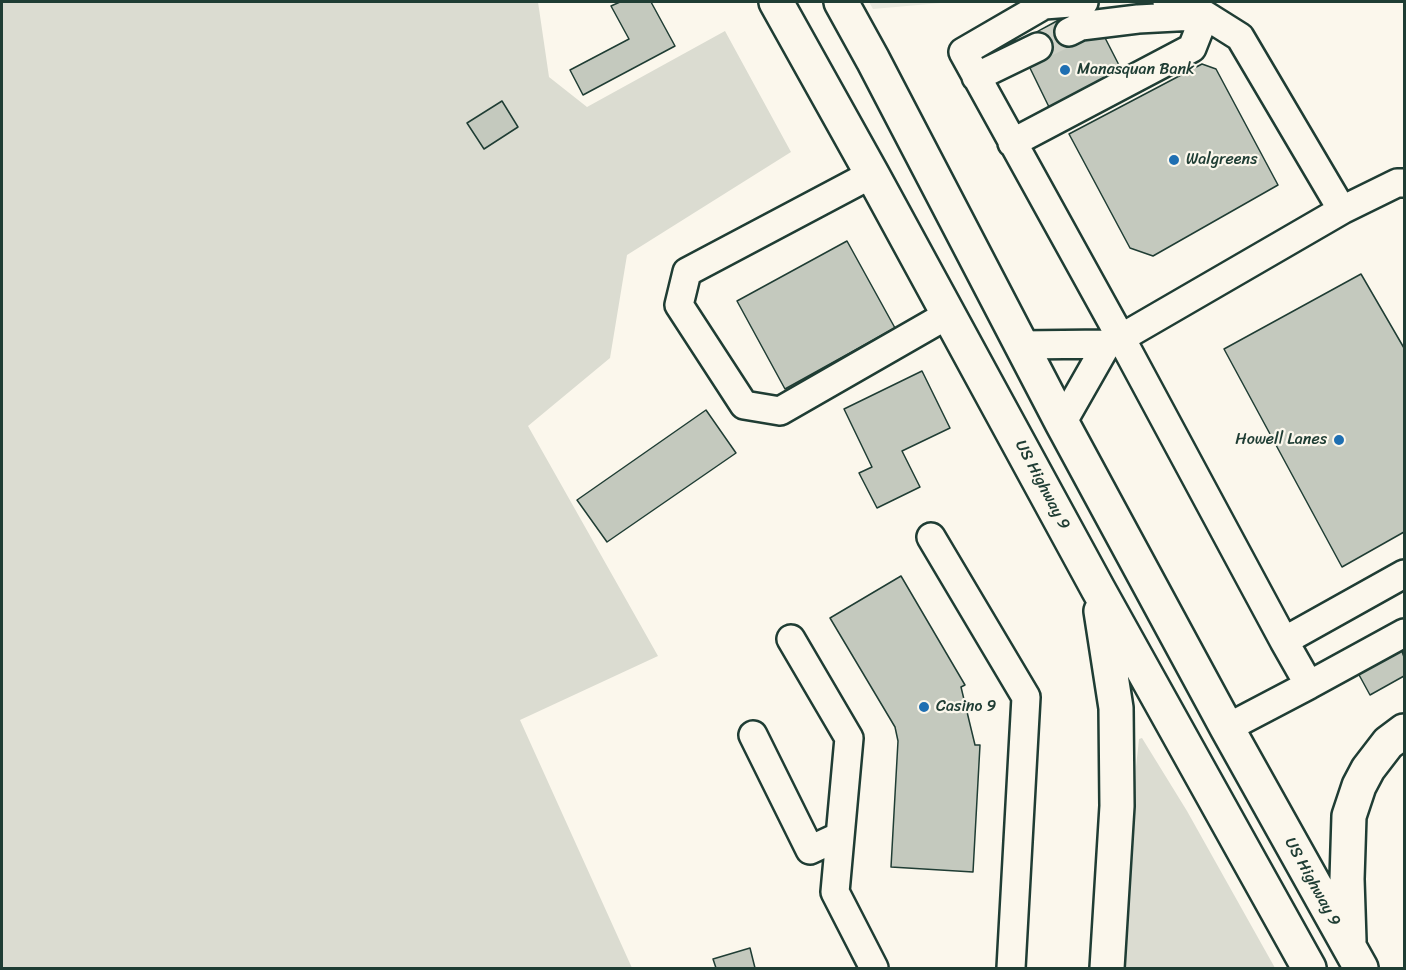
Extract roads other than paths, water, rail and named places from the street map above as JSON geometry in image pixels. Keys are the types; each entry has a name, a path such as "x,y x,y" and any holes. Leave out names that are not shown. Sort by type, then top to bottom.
{"highway":[{"name":"US Highway 9","path":"776,2 1309,969"},
{"name":"US Highway 9","path":"840,2 873,60 1020,345 1355,959"},
{"path":"1098,589 1116,708 1117,806 1107,969"},
{"path":"1355,959 1347,879 1348,816 1368,769 1388,743 1404,731"}],"lane":[{"path":"1084,2 1044,5 963,52 1114,341 1309,685"},
{"path":"1167,2 1205,15 1240,37 1342,210"},
{"path":"1069,32 1081,26 1138,19 1205,15"},
{"path":"1012,144 1192,48 1205,15"},
{"path":"976,77 1038,47"},
{"path":"872,174 687,272 679,306 744,405 780,411 949,314"},
{"path":"1020,345 1114,341 1342,210 1397,183 1404,183"},
{"path":"1062,423 1114,341"},
{"path":"931,537 1026,697 1011,969"},
{"path":"1284,642 1404,574"},
{"path":"1227,728 1404,633"},
{"path":"792,639 849,738 835,892 874,969"},
{"path":"753,735 810,850 840,836"}],"tunnel":[{"path":"1038,47 1069,32"}],"place":[{"name":"Manasquan Bank","path":"1065,70"},
{"name":"Walgreens","path":"1174,160"},
{"name":"Howell Lanes","path":"1339,440"},
{"name":"Casino 9","path":"924,707"}]}
